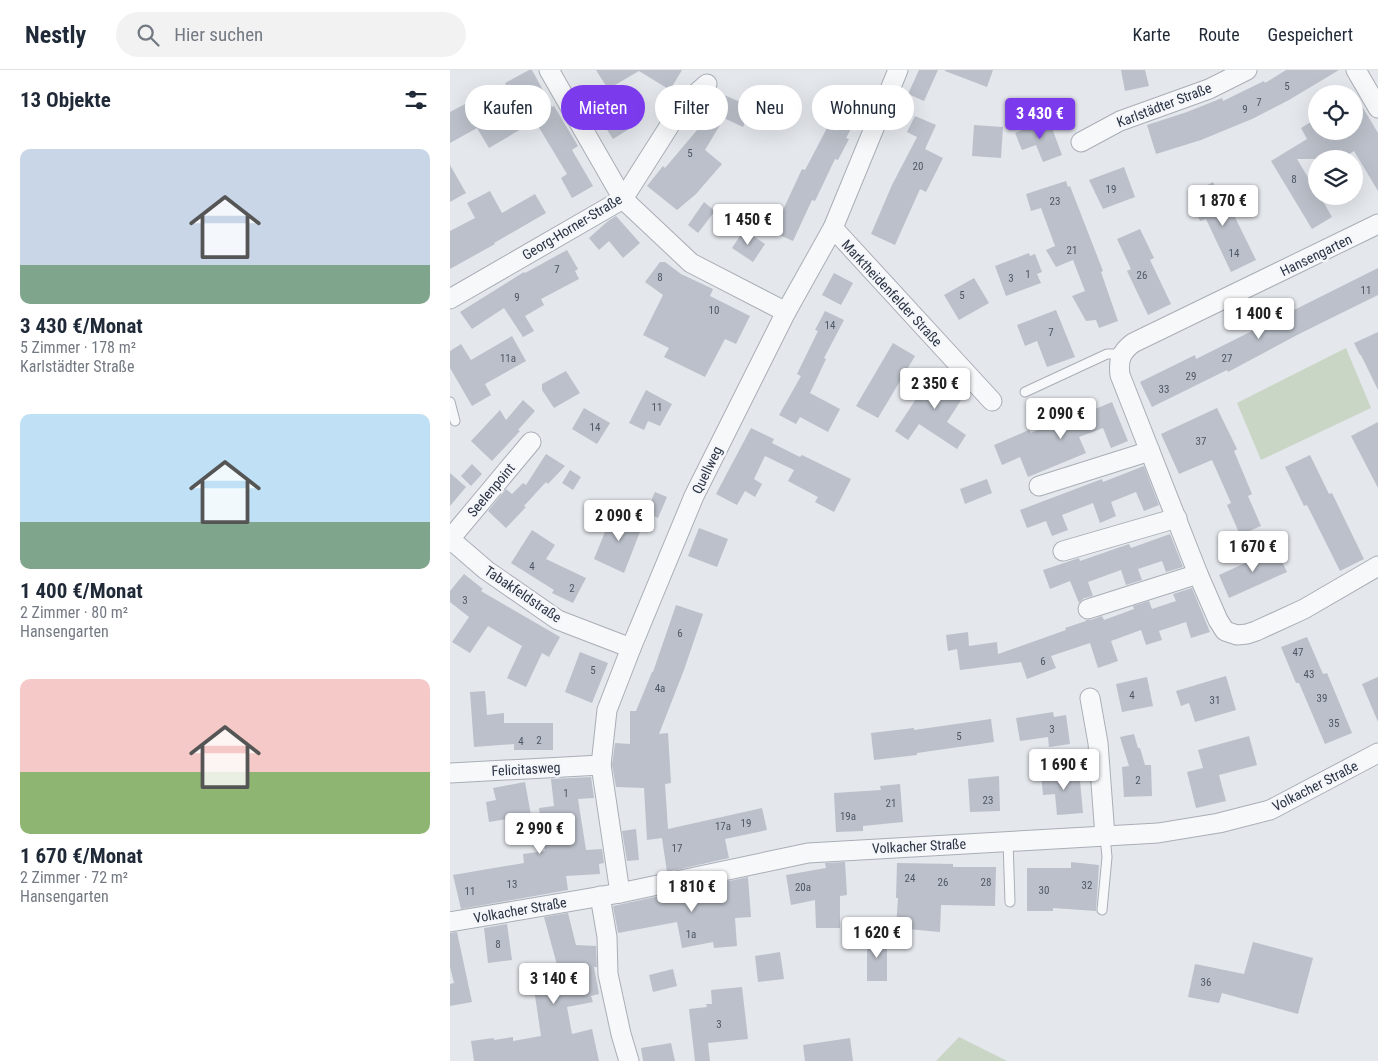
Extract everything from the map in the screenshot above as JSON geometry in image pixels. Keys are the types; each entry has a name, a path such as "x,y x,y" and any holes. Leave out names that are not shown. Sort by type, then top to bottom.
{"street":[{"path":"549,70 623,199 691,263 786,312"},
{"name":"Quellweg","path":"620,893 601,765 607,710 694,496 786,312 833,228 898,70"},
{"name":"Karlstädter Straße","path":"1081,142 1120,121 1209,89 1247,70"},
{"path":"1356,70 1378,108"},
{"name":"Georg-Horner-Straße","path":"450,299 623,199 682,106 707,84"},
{"name":"Hansengarten","path":"1122,354 1133,343 1378,224"},
{"name":"Marktheidenfelder Straße","path":"833,228 992,401"},
{"path":"1122,354 1118,364 1120,375 1198,574 1218,620 1225,631 1237,635 1246,634 1304,609 1378,566"},
{"name":"Seelenpoint","path":"450,539 531,442"},
{"path":"1039,486 1150,451"},
{"path":"1063,551 1177,518"},
{"name":"Tabakfeldstraße","path":"450,539 486,570 558,620 631,648"},
{"path":"1088,609 1198,574"},
{"path":"1090,698 1098,743 1105,836"},
{"name":"Volkacher Straße","path":"450,922 620,893 808,852 1158,833 1219,823 1270,810 1378,754"},
{"name":"Felicitasweg","path":"450,773 601,765"},
{"path":"600,896 607,937 608,974 629,1061"}],"lane":[{"name":"Hansengarten","path":"1025,392 1107,354 1122,354"},
{"path":"450,402 455,421"},
{"path":"1102,910 1107,857 1105,836"},
{"path":"1008,842 1010,902"}],"green space":[{"path":"1346,348 1371,408 1261,460 1237,403"},
{"path":"959,1037 1007,1061 936,1061"}],"building":[{"path":"532,70 540,85 506,85 505,83"},
{"path":"596,70 682,70 673,85 662,85 639,71 615,85 605,85"},
{"path":"919,70 938,70 924,101 914,97 914,85 912,85"},
{"path":"945,70 993,70 987,87"},
{"path":"1121,70 1145,70 1149,86 1125,91"},
{"path":"1286,70 1339,70 1314,85 1308,85 1308,89 1252,119 1201,140 1156,154 1147,125 1222,98 1223,101 1264,81 1265,83"},
{"path":"728,97 738,101 738,125 728,120"},
{"path":"465,104 465,130 473,130 450,143 450,112"},
{"path":"551,105 552,107 554,106 561,118 561,130 568,130 578,146 572,150 593,186 572,198 561,178 567,174 540,130 551,130"},
{"path":"1363,108 1378,133 1378,191 1363,166 1363,150 1308,150 1308,159 1297,159 1308,178 1308,205 1325,205 1332,217 1312,229 1271,161 1307,139 1301,128 1308,124 1308,140 1363,140"},
{"path":"915,116 936,125 925,149 943,158 926,192 920,189 895,245 871,234 892,185 917,137 907,132 908,130 914,130"},
{"path":"1049,120 1062,155 1043,162 1036,145 1022,150 1015,133"},
{"path":"974,125 1003,127 1001,158 972,156"},
{"path":"478,130 520,130 489,148"},
{"path":"607,130 627,130 613,139"},
{"path":"697,130 717,130 705,150 722,164 696,194 677,210 647,186 663,166 665,168"},
{"path":"826,130 850,130 846,138 849,139 838,160 835,159 815,201 812,200 793,241 770,231 780,209 783,210 802,169 805,170"},
{"path":"450,165 466,193 450,202"},
{"path":"1124,167 1135,197 1103,209 1089,180"},
{"path":"1066,181 1068,187 1070,186 1103,271 1101,272 1118,321 1099,328 1096,320 1086,321 1072,296 1085,291 1073,260 1056,267 1046,250 1055,246 1041,208 1031,211 1026,194"},
{"path":"1213,182 1226,209 1230,207 1256,260 1231,272 1206,219 1200,221 1188,195"},
{"path":"490,191 502,213 535,194 546,213 450,269 450,231 475,218 467,203"},
{"path":"704,202 715,211 698,233 688,225"},
{"path":"616,216 640,243 623,258 609,241 599,250 589,238"},
{"path":"1140,229 1154,258 1150,260 1171,304 1148,315 1127,271 1131,269 1117,239"},
{"path":"744,230 765,244 753,262 732,248"},
{"path":"567,250 578,269 575,271 579,279 541,299 544,305 525,316 534,331 523,337 504,308 472,329 460,312 524,272"},
{"path":"1029,253 1030,256 1035,254 1042,272 1037,274 1041,283 1006,296 995,266"},
{"path":"660,262 665,262 681,274 713,289 710,296 750,316 736,344 725,339 705,377 664,357 669,348 643,335 663,295 645,282"},
{"path":"1378,268 1378,295 1228,372 1227,370 1152,407 1140,382 1195,355 1196,359"},
{"path":"834,273 853,283 841,305 822,295"},
{"path":"974,278 989,303 959,320 944,295"},
{"path":"1056,310 1075,357 1047,367 1037,341 1025,346 1017,325"},
{"path":"825,311 844,320 824,358 826,359 810,393 840,409 828,432 800,417 796,424 779,415 801,376 797,374 818,331 815,330"},
{"path":"1378,332 1378,390 1354,343"},
{"path":"512,336 526,361 485,384 491,395 472,406 450,368 450,351 461,344 471,360"},
{"path":"893,343 915,356 878,418 856,406"},
{"path":"935,370 967,391 947,422 966,435 957,449 919,424 908,440 895,431"},
{"path":"566,371 580,393 554,408 542,390 542,384"},
{"path":"646,390 672,404 660,426 648,421 644,430 629,423"},
{"path":"523,400 535,411 518,430 520,431 492,461 471,441 500,410 506,420"},
{"path":"1112,402 1128,441 1111,448 1103,428 1079,437 1086,453 1028,477 1020,457 1002,465 994,445 1029,430 1031,433 1070,416 1071,419"},
{"path":"584,408 610,423 597,444 572,429"},
{"path":"1217,408 1237,449 1234,451 1252,494 1248,496 1261,526 1240,535 1227,505 1231,503 1212,460 1179,474 1161,434"},
{"path":"1378,422 1378,488 1351,436"},
{"path":"751,428 774,439 772,443 800,457 802,455 851,479 834,512 815,502 818,497 788,481 794,470 765,456 754,479 762,484 755,497 745,491 737,505 716,494"},
{"path":"546,454 565,466 548,484 546,482 506,528 488,511 506,489 512,494 523,483 526,485"},
{"path":"1310,455 1329,494 1332,493 1364,559 1340,571 1307,505 1304,506 1285,467"},
{"path":"472,464 482,474 471,486 461,476"},
{"path":"1144,466 1159,505 1144,511 1136,492 1111,502 1116,516 1100,523 1093,503 1062,515 1068,530 1052,536 1046,521 1027,528 1020,510 1102,479 1103,482"},
{"path":"570,470 581,477 573,490 562,483"},
{"path":"450,473 466,487 450,506"},
{"path":"987,479 992,493 965,504 960,489"},
{"path":"655,492 667,497 658,518 646,512"},
{"path":"613,512 643,524 624,573 594,559"},
{"path":"699,528 728,539 717,567 688,556"},
{"path":"532,530 555,545 546,559 586,578 573,603 552,593 554,590 511,563"},
{"path":"1170,534 1183,567 1166,572 1162,561 1138,569 1142,580 1126,585 1121,570 1088,582 1093,596 1084,598 1079,603 1070,581 1050,589 1043,570 1079,558 1080,561 1129,544 1131,548"},
{"path":"1276,549 1287,572 1229,598 1219,575"},
{"path":"464,574 483,589 481,591 560,637 549,657 542,653 526,687 507,678 522,646 488,626 470,653 452,642 469,617 450,602 450,591"},
{"path":"1192,588 1210,632 1191,638 1186,622 1159,631 1162,640 1146,645 1141,630 1111,641 1118,661 1098,668 1090,643 1051,656 1056,668 1027,679 1021,662 960,670 957,649 948,651 946,635 968,632 969,646 997,642 998,654 1066,630 1065,628 1085,620 1102,616 1104,620 1134,609 1133,606 1149,601 1152,609 1176,601 1173,594"},
{"path":"676,605 703,614 659,734 668,733 671,783 665,784 668,829 762,808 767,830 725,839 729,858 667,872 662,838 647,840 644,788 616,787 612,765 615,743 630,744 630,711 636,711 653,672"},
{"path":"1307,637 1323,674 1327,673 1352,733 1325,744 1299,683 1296,683 1281,647"},
{"path":"580,652 608,663 592,703 565,692"},
{"path":"1226,676 1236,710 1195,722 1189,703 1181,706 1176,691"},
{"path":"1147,677 1153,706 1122,712 1116,684"},
{"path":"1378,677 1378,722 1362,684"},
{"path":"485,691 487,715 504,713 504,723 553,723 553,750 514,750 514,744 474,747 470,692"},
{"path":"1053,712 1054,717 1066,715 1070,744 1049,747 1048,737 1020,741 1016,718"},
{"path":"991,719 994,742 874,760 871,733 914,728 914,730"},
{"path":"1134,734 1145,765 1151,765 1152,796 1124,797 1122,767 1129,766 1120,737"},
{"path":"1249,736 1257,765 1219,775 1226,801 1196,808 1187,772 1203,768 1198,750"},
{"path":"1079,770 1083,813 1057,815 1055,794 1043,795 1041,773"},
{"path":"999,776 1000,811 970,812 968,779"},
{"path":"591,777 594,798 578,799 586,850 602,849 604,863 599,864 600,874 566,876 568,890 461,909 453,875 524,863 523,854 545,851 539,808 554,806 551,779"},
{"path":"525,782 531,815 489,822 486,802 496,800 493,788"},
{"path":"900,784 903,822 863,826 863,831 836,832 834,793 881,790 880,786"},
{"path":"636,829 639,860 627,861 622,831"},
{"path":"845,862 847,895 840,896 840,928 816,928 815,900 791,905 786,875 826,868 825,863"},
{"path":"1071,862 1099,865 1096,911 1053,908 1053,911 1027,911 1027,868 1071,868"},
{"path":"897,863 953,864 953,867 996,867 995,906 941,905 940,932 896,928 898,898 896,898"},
{"path":"748,877 751,917 735,918 737,946 714,948 713,942 682,948 677,922 618,933 613,906"},
{"path":"568,913 576,945 596,946 597,967 594,967 599,994 591,996 593,1002 567,1007 572,1034 592,1029 599,1061 474,1061 471,1041 513,1037 513,1041 541,1036 531,969 557,965 544,917"},
{"path":"507,924 512,960 488,963 484,928"},
{"path":"457,932 472,1002 450,1006 450,984 454,983 450,967 450,933"},
{"path":"867,938 887,938 887,981 867,981"},
{"path":"1253,942 1313,958 1298,1014 1222,993 1219,1003 1188,997 1195,964 1244,974"},
{"path":"780,952 784,979 758,982 755,956"},
{"path":"673,969 677,986 653,992 649,975"},
{"path":"742,987 748,1039 708,1043 710,1061 695,1061 689,1009 707,1007 706,1004 712,1004 711,990"},
{"path":"850,1038 853,1061 805,1061 803,1045"},
{"path":"671,1043 675,1061 643,1061 641,1048"}]}
